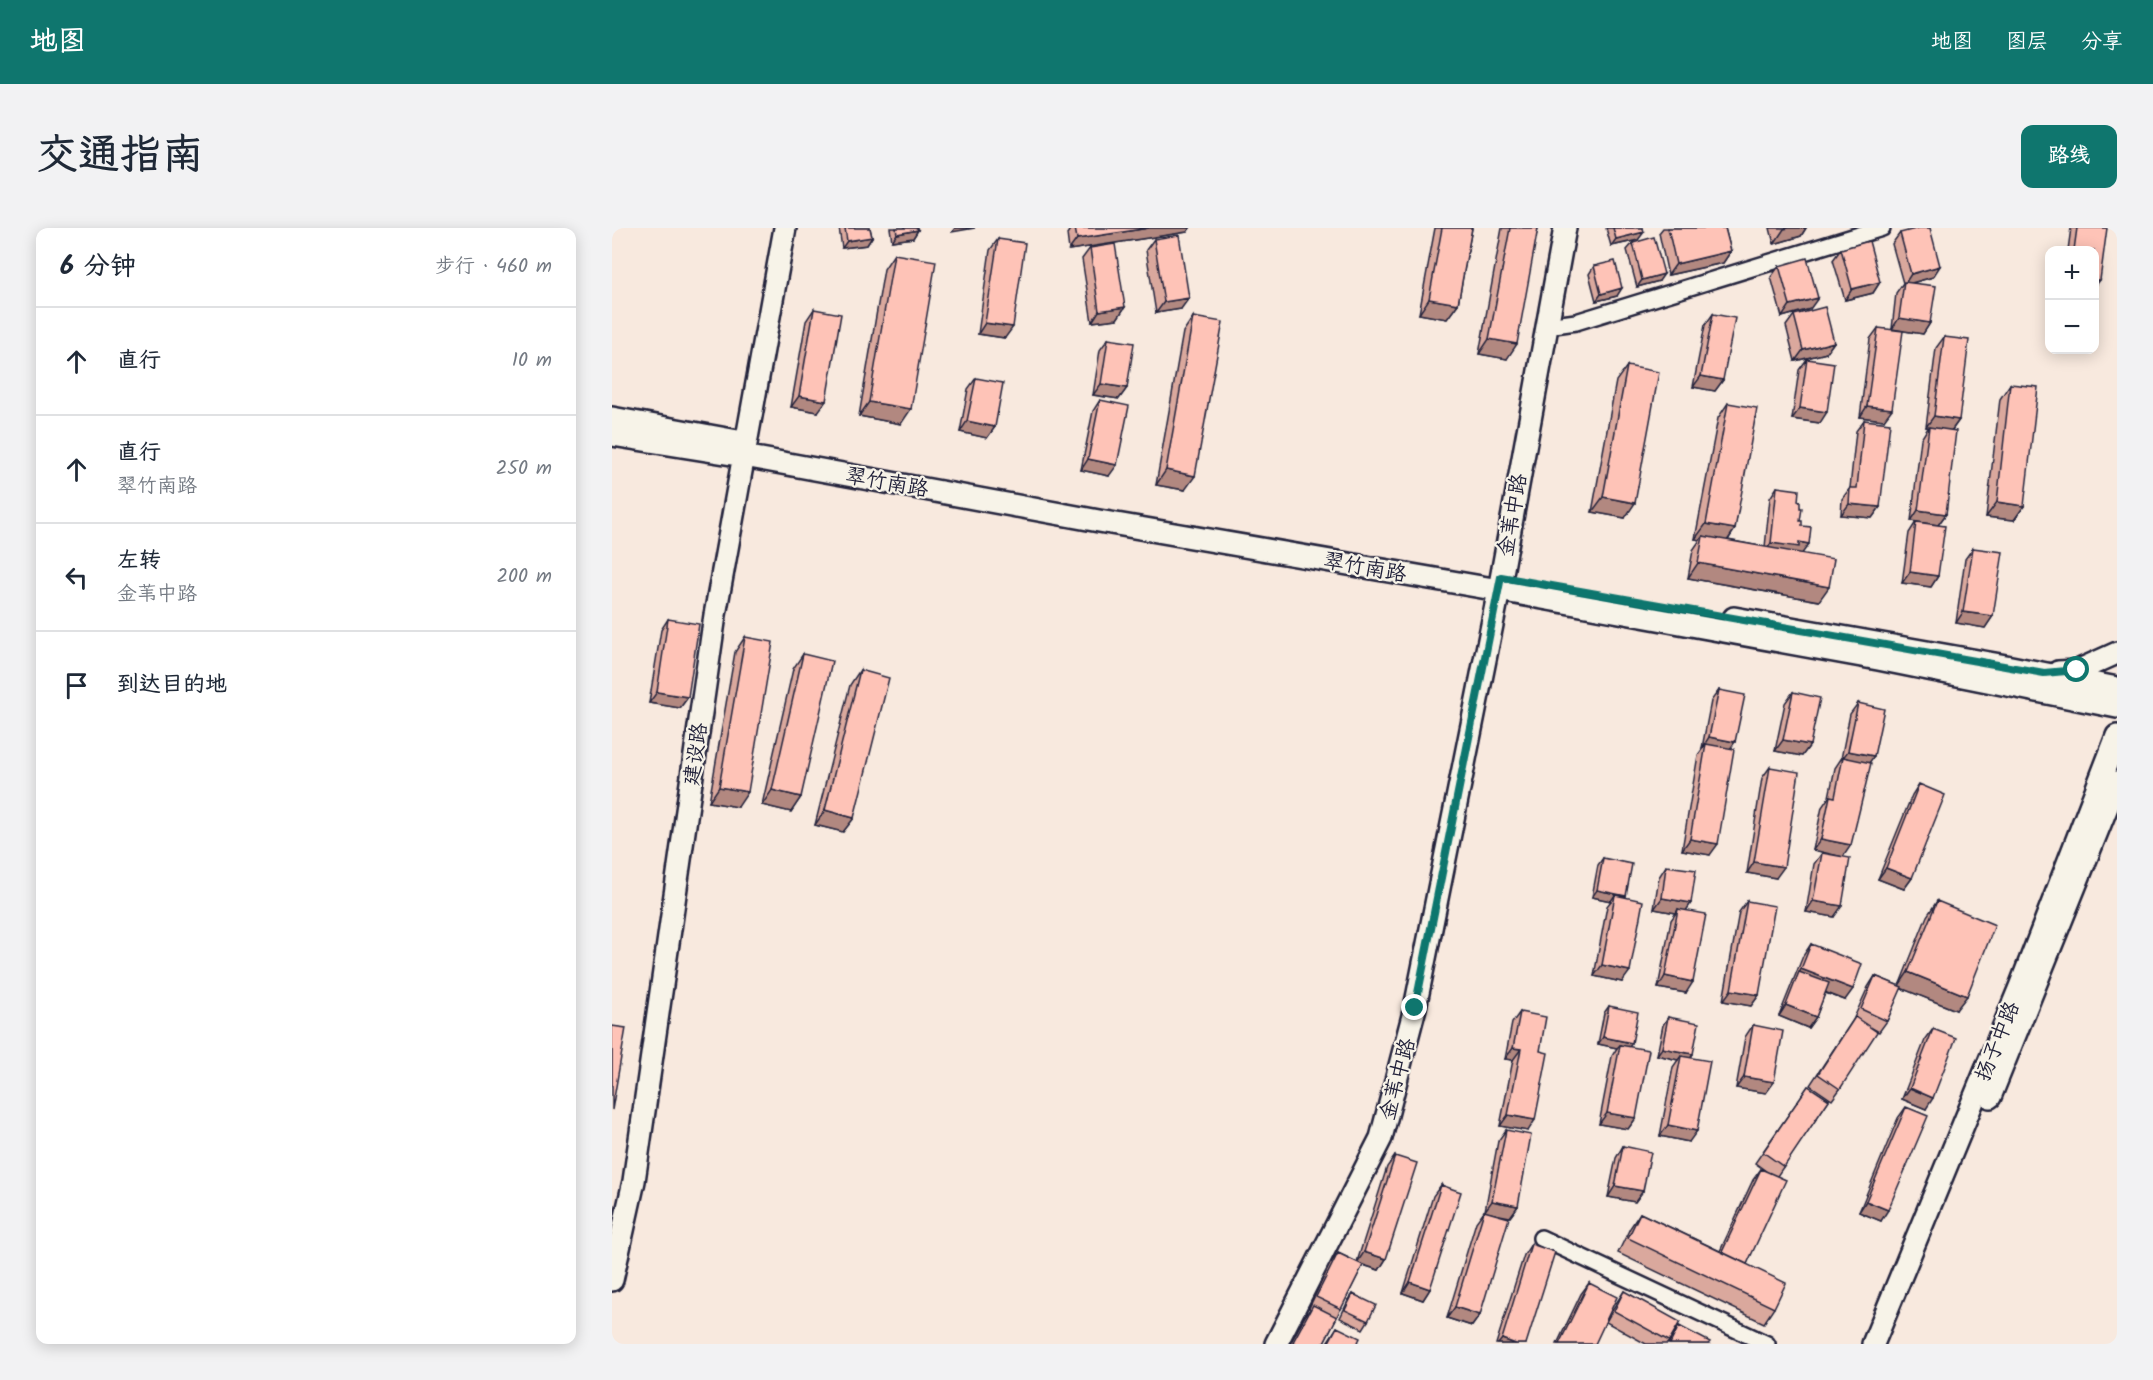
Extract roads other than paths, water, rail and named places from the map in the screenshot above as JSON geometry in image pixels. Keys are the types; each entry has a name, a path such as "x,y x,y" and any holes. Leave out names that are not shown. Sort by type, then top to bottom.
{"main road":[{"name":"建设路","path":"612,1280 634,1181 715,615 785,228"},
{"name":"金苇中路","path":"1276,1344 1381,1138 1415,1008 1500,584 1565,228"},
{"name":"翠竹南路","path":"612,418 745,449 1111,523 2044,673 2117,688"},
{"name":"翠竹南路","path":"612,435 745,449"},
{"name":"翠竹南路","path":"1500,584 2117,707"},
{"path":"2044,673 2077,670 2117,653"},
{"name":"扬子中路","path":"1873,1344 2020,987 2117,736"},
{"name":"扬子中路","path":"1887,1344 2021,1024 2117,783"}],"street":[{"path":"1547,326 1576,322 1882,228"},
{"path":"1541,1238 1767,1344"}]}
